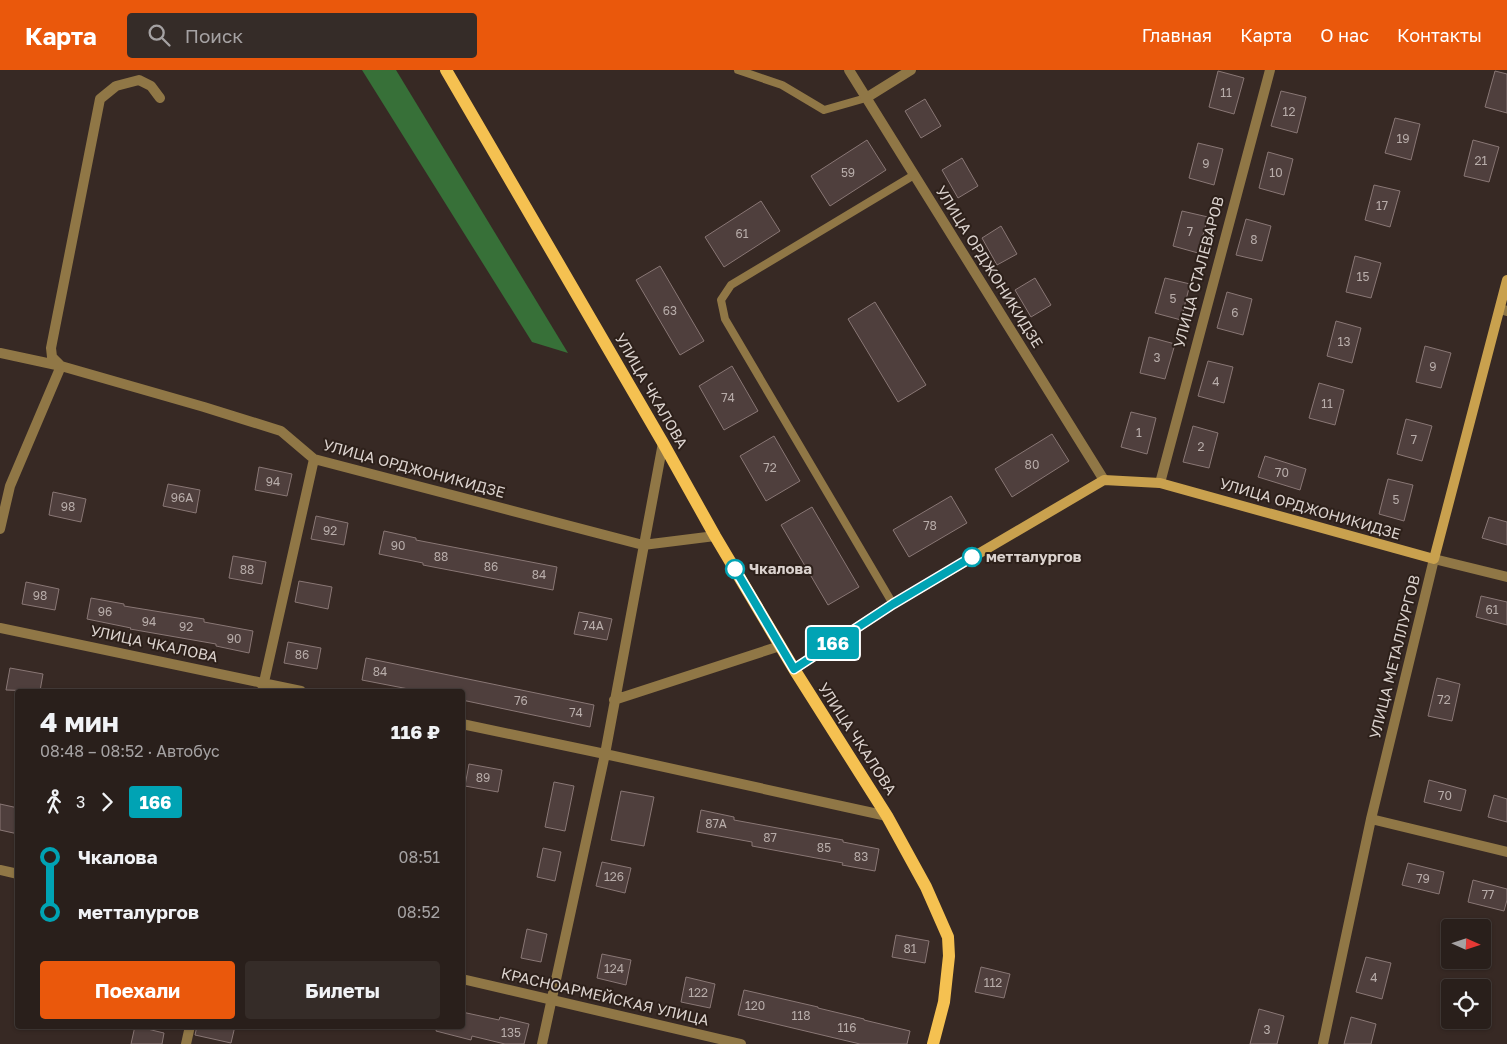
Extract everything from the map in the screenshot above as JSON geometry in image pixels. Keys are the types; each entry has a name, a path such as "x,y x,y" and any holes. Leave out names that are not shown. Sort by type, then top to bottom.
{"main road":[{"name":"УЛИЦА ЧКАЛОВА","path":"446,70 780,646 887,816"},
{"name":"УЛИЦА МЕТАЛЛУРГОВ","path":"1434,559 1503,310 1507,280"},
{"name":"УЛИЦА ОРДЖОНИКИДЗЕ","path":"1104,480 1160,483 1434,559"},
{"path":"794,669 893,604 1104,480"},
{"path":"887,816 926,887 948,937 949,956 944,1002 933,1044"}],"street":[{"name":"УЛИЦА ОРДЖОНИКИДЗЕ","path":"849,70 1104,480"},
{"path":"866,98 911,70"},
{"name":"УЛИЦА СТАЛЕВАРОВ","path":"1160,483 1270,70"},
{"path":"0,529 10,486 61,366 52,357 51,348 100,99 116,86 140,80 151,86 160,98"},
{"name":"УЛИЦА ОРДЖОНИКИДЗЕ","path":"0,353 61,366 280,431 314,459 642,545 715,536"},
{"path":"542,1044 605,754 642,545 663,443"},
{"path":"262,687 314,459"},
{"name":"УЛИЦА ОРДЖОНИКИДЗЕ","path":"1434,559 1507,577"},
{"name":"УЛИЦА МЕТАЛЛУРГОВ","path":"1323,1044 1371,819 1434,559"},
{"name":"УЛИЦА ЧКАЛОВА","path":"0,628 262,687 282,689"},
{"path":"614,700 780,646"},
{"name":"УЛИЦА ЧКАЛОВА","path":"465,725 887,816"},
{"path":"1371,819 1507,852"},
{"path":"0,870 15,873"},
{"name":"КРАСНОАРМЕЙСКАЯ УЛИЦА","path":"465,980 741,1044"},
{"path":"186,1044 189,1029"}],"lane":[{"path":"738,70 782,85 824,110 866,98"},
{"path":"893,604 725,319 721,300 731,285 914,175"}],"green space":[{"path":"362,70 396,70 568,353 532,342"}],"building":[{"path":"1218,71 1244,78 1234,114 1209,107"},
{"path":"1495,71 1507,74 1507,113 1485,107"},
{"path":"1281,91 1306,97 1297,133 1271,126"},
{"path":"925,99 941,126 921,138 905,111"},
{"path":"1395,118 1420,124 1411,160 1385,153"},
{"path":"867,140 886,170 830,206 811,176"},
{"path":"1473,140 1499,147 1489,182 1464,176"},
{"path":"1198,143 1223,149 1214,185 1189,178"},
{"path":"1268,152 1293,159 1284,195 1259,188"},
{"path":"962,158 978,186 958,198 942,170"},
{"path":"1374,185 1400,191 1390,227 1365,220"},
{"path":"761,201 780,231 724,267 705,237"},
{"path":"1182,211 1208,217 1198,253 1173,246"},
{"path":"1246,219 1271,226 1262,261 1236,255"},
{"path":"1001,226 1017,254 997,265 982,238"},
{"path":"1355,256 1381,263 1371,298 1346,292"},
{"path":"660,266 704,341 680,355 636,280"},
{"path":"1035,278 1051,305 1031,317 1015,290"},
{"path":"1165,278 1190,284 1181,320 1155,313"},
{"path":"1227,292 1252,299 1243,335 1217,328"},
{"path":"875,302 926,385 898,402 848,319"},
{"path":"1336,321 1361,328 1352,363 1327,356"},
{"path":"1149,337 1175,344 1165,379 1140,373"},
{"path":"1425,346 1451,353 1441,388 1416,382"},
{"path":"1208,361 1233,367 1224,403 1198,396"},
{"path":"732,366 758,411 724,430 699,386"},
{"path":"1319,383 1344,390 1335,425 1309,418"},
{"path":"1131,412 1156,418 1147,454 1121,447"},
{"path":"1406,419 1432,426 1422,461 1397,454"},
{"path":"1193,426 1218,433 1209,468 1183,462"},
{"path":"1052,434 1069,461 1012,497 995,469"},
{"path":"774,436 800,481 766,501 740,456"},
{"path":"1265,456 1306,469 1300,490 1258,477"},
{"path":"259,467 292,474 287,496 255,490"},
{"path":"1388,479 1413,485 1404,521 1379,514"},
{"path":"168,484 200,490 196,513 163,506"},
{"path":"53,492 86,499 81,522 49,515"},
{"path":"951,496 967,523 909,557 893,530"},
{"path":"812,507 859,587 828,605 781,525"},
{"path":"316,516 348,523 344,545 311,539"},
{"path":"1489,517 1507,522 1507,545 1482,538"},
{"path":"384,531 416,538 416,540 557,567 553,590 423,565 423,563 379,554"},
{"path":"233,556 266,562 262,584 229,578"},
{"path":"299,581 332,587 328,609 295,602"},
{"path":"26,582 59,589 55,610 22,604"},
{"path":"1481,596 1507,602 1507,625 1476,617"},
{"path":"91,598 124,604 124,606 204,619 204,622 253,631 249,653 216,646 216,644 130,629 87,619"},
{"path":"579,612 612,619 607,640 574,634"},
{"path":"288,642 321,648 317,669 284,663"},
{"path":"366,658 594,705 590,727 465,701 465,689 409,689 362,680"},
{"path":"10,668 43,674 40,689 6,690"},
{"path":"1437,678 1460,684 1452,721 1428,716"},
{"path":"469,764 502,770 498,792 465,786"},
{"path":"1429,780 1466,790 1461,811 1424,802"},
{"path":"554,782 574,786 565,831 545,827"},
{"path":"621,791 654,797 644,846 611,840"},
{"path":"1494,795 1507,799 1507,822 1488,817"},
{"path":"0,804 15,807 15,833 0,830"},
{"path":"701,810 734,817 734,820 843,840 843,842 879,849 875,871 752,846 752,842 697,832"},
{"path":"543,848 561,852 555,881 537,877"},
{"path":"602,862 631,868 625,893 596,886"},
{"path":"1408,863 1444,872 1439,894 1402,885"},
{"path":"1473,880 1507,889 1504,911 1468,902"},
{"path":"527,929 547,934 541,962 521,958"},
{"path":"896,935 929,941 925,963 892,957"},
{"path":"602,954 631,960 626,985 597,978"},
{"path":"1366,957 1391,963 1382,999 1356,992"},
{"path":"981,967 1010,974 1004,998 975,992"},
{"path":"686,977 715,984 710,1008 681,1002"},
{"path":"744,990 910,1031 907,1044 860,1044 738,1015"},
{"path":"1259,1009 1284,1016 1277,1044 1250,1044"},
{"path":"465,1013 499,1020 500,1017 529,1024 524,1044 505,1044 472,1036 471,1040 436,1031 436,1029 465,1029"},
{"path":"1351,1017 1376,1024 1371,1044 1344,1044"},
{"path":"134,1029 147,1029 164,1033 162,1044 131,1044"},
{"path":"196,1029 234,1029 231,1043 195,1035"}],"bus line":[{"name":"166","path":"735,569 794,669 893,604 972,557"}],"place":[{"name":"метталургов","path":"972,557"},
{"name":"Чкалова","path":"735,569"}]}
